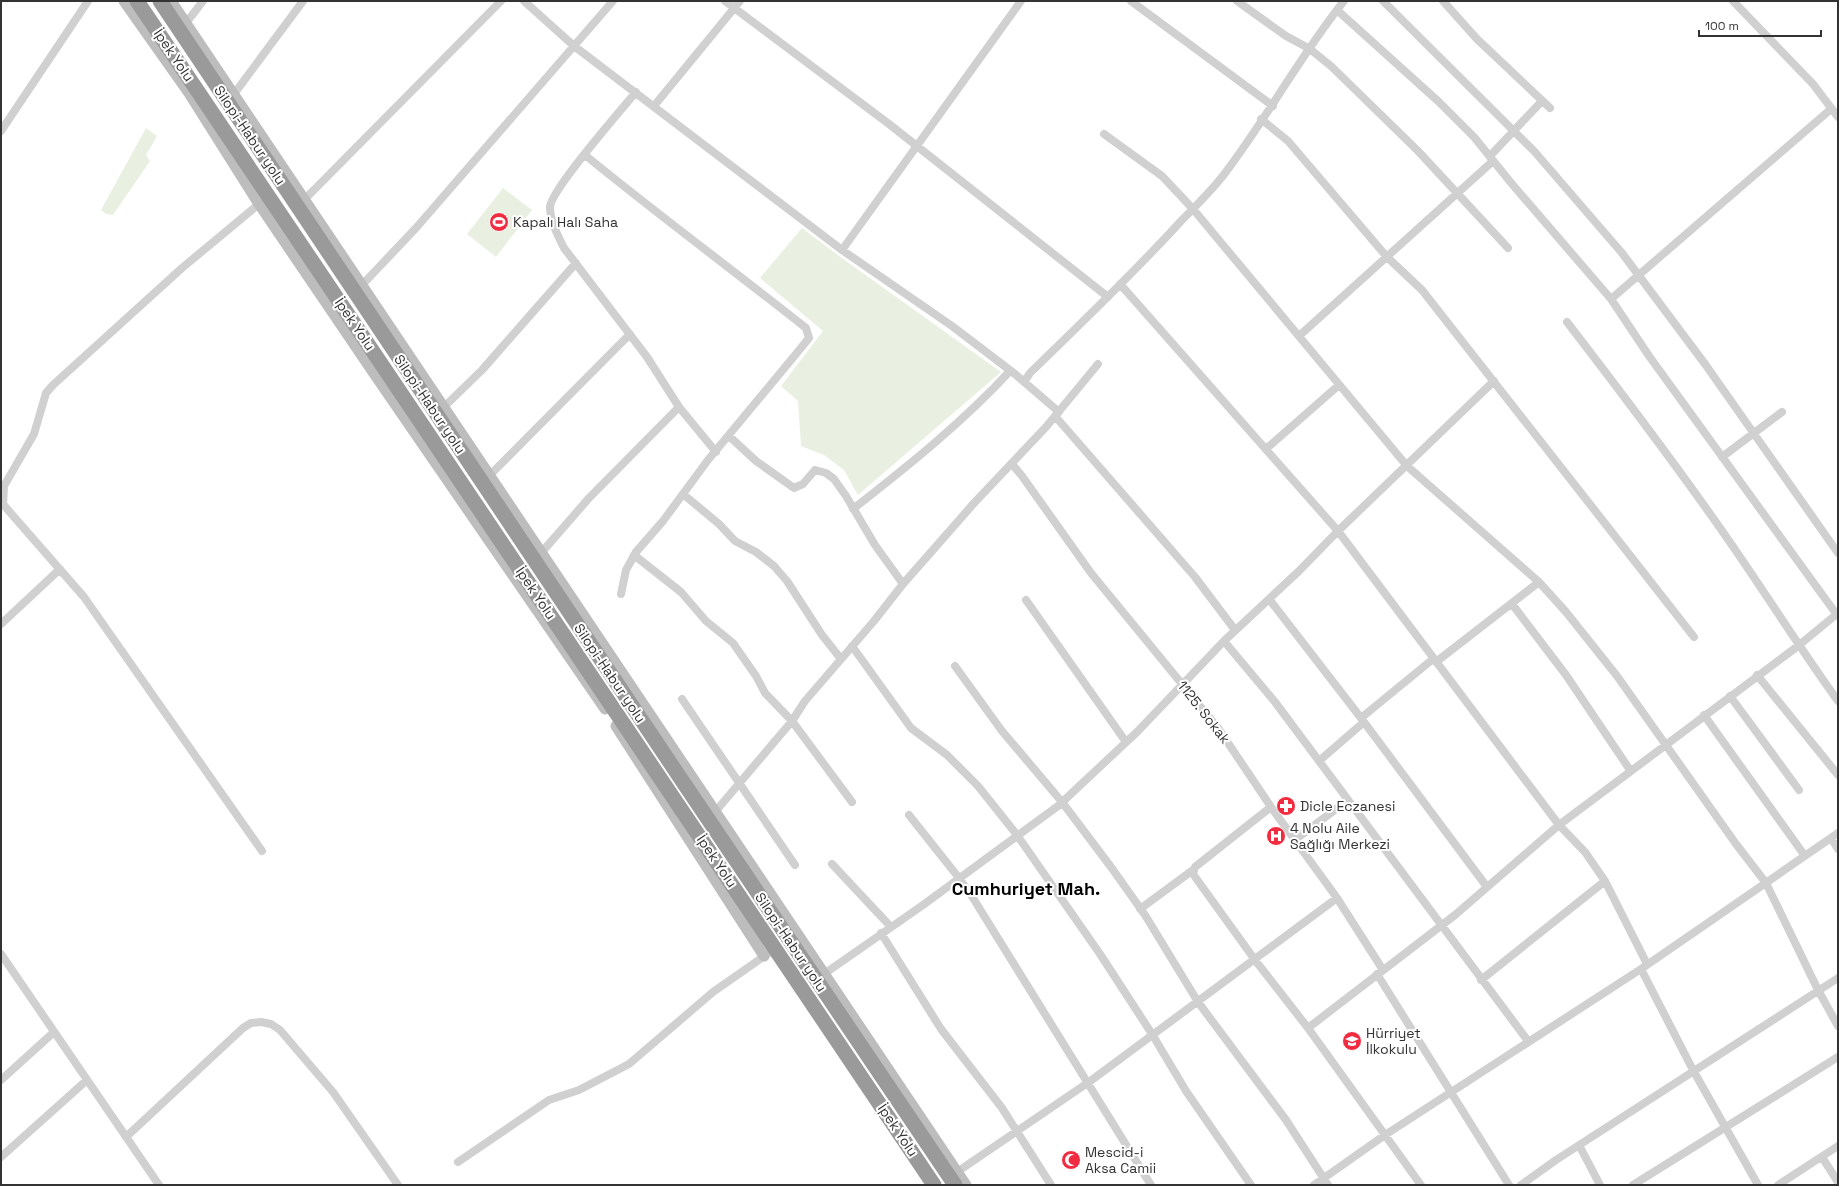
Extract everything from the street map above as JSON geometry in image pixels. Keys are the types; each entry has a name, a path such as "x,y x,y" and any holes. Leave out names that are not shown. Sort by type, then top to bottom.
{"highway":[{"name":"İpek Yolu","path":"137,1 770,952 866,1083 934,1185"},
{"name":"Silopi-Habur yolu","path":"160,1 879,1073 956,1178"},
{"path":"866,1083 879,1073"}],"street":[{"path":"1,131 88,1"},
{"path":"124,1 189,93 259,204 379,381 612,718 770,952 713,992 629,1064 579,1090 549,1100 458,1162"},
{"path":"171,1 824,974 956,1178 966,1185"},
{"path":"186,23 203,1"},
{"path":"234,94 303,1"},
{"path":"304,200 501,1"},
{"path":"524,1 574,46 842,250 952,326 1024,382 1057,414 1195,577 1235,630"},
{"path":"362,285 416,228 613,1"},
{"path":"725,1 916,147 1108,297"},
{"path":"654,106 740,1"},
{"path":"842,250 1021,1"},
{"path":"1131,1 1273,106"},
{"path":"1237,1 1286,36 1310,49 1332,67 1457,192 1508,248"},
{"path":"1024,382 1030,373 1108,297 1222,177 1261,119 1273,106 1287,80 1344,1"},
{"path":"1383,1 1534,151 1639,276 1838,553"},
{"path":"1443,1 1477,39 1550,108"},
{"path":"1733,1 1814,84 1838,117"},
{"path":"1308,1028 1440,926 1559,825 1596,799 1630,770 1798,646 1837,614 1649,356 1611,299 1474,137 1440,102 1337,10"},
{"path":"636,92 560,186 550,206 557,234 564,248 630,334 679,408 716,452"},
{"path":"1299,336 1457,192 1491,158 1542,101"},
{"path":"1611,299 1832,109"},
{"path":"1261,119 1288,141 1386,258 1422,290 1694,637"},
{"path":"1104,134 1162,176 1193,208 1407,466 1539,582 1566,612 1617,676 1736,844 1766,883 1818,990 1838,1026"},
{"path":"585,155 649,207 754,287 808,332 809,338 634,555 626,570 621,594"},
{"path":"259,204 182,268 53,385 46,394 34,434 4,486 2,503 84,597 262,851"},
{"path":"443,408 482,370 576,263"},
{"path":"1120,284 1338,531 1559,825 1585,852 1605,881 1693,1070 1758,1185"},
{"path":"1567,322 1648,428 1734,549 1798,646 1838,701"},
{"path":"489,476 630,334"},
{"path":"715,812 792,721 805,701 874,621 903,584 975,502 1057,414 1098,364"},
{"path":"853,508 911,464 987,395 1010,371"},
{"path":"824,974 959,878 1062,802 1126,742 1224,640 1269,599 1494,381"},
{"path":"1266,449 1339,385"},
{"path":"542,552 589,498 679,408"},
{"path":"1722,457 1782,412"},
{"path":"729,436 756,461 794,488 803,484 815,470 826,473 834,480 875,545 903,584"},
{"name":"1125. Sokak","path":"1012,464 1091,574 1218,728 1337,898 1450,1092 1509,1185"},
{"path":"683,494 719,524 735,541 756,552 774,566 787,581 822,635 841,659"},
{"path":"634,555 681,592 706,622 733,644 756,676 765,693 792,721 852,802"},
{"path":"1,624 60,569"},
{"path":"1319,761 1363,720 1435,661 1539,582"},
{"path":"1269,599 1363,720 1487,887"},
{"path":"1026,600 1126,742"},
{"path":"1512,604 1566,675 1630,770"},
{"path":"1224,640 1275,702 1440,926 1528,1041"},
{"path":"852,646 911,728 947,755 978,786 1017,835 1100,954 1152,1034 1186,1091 1251,1185"},
{"path":"954,666 1002,731 1062,802 1140,909 1198,1002 1286,1120 1326,1182"},
{"path":"1758,675 1838,775"},
{"path":"1730,696 1799,790"},
{"path":"682,699 795,865"},
{"path":"1704,715 1805,856"},
{"path":"1296,840 1348,800"},
{"path":"1140,909 1193,870 1272,807"},
{"path":"909,815 959,878 1089,1082 1151,1185"},
{"path":"1314,1185 1326,1182 1385,1135 1644,966 1835,836 1838,849"},
{"path":"832,864 891,927"},
{"path":"1193,870 1196,880 1255,960 1308,1028 1421,1185"},
{"path":"1481,980 1605,881"},
{"path":"956,1178 1016,1131 1089,1082 1337,898"},
{"path":"881,933 941,1029 1002,1108 1051,1185"},
{"path":"1,954 159,1185"},
{"path":"1521,1185 1693,1070 1838,978"},
{"path":"126,1137 243,1028 256,1022 265,1022 280,1030 333,1092 398,1185"},
{"path":"1,1080 54,1032"},
{"path":"1633,1185 1838,1057"},
{"path":"1,1158 86,1080"},
{"path":"1579,1145 1600,1185"},
{"path":"1778,1185 1838,1146"},
{"path":"1822,1157 1838,1182"}],"green space":[{"path":"146,128 157,136 146,155 150,161 113,215 106,214 101,210"},
{"name":"Kapalı Halı Saha","path":"503,188 532,210 496,257 467,234"},
{"path":"802,228 1001,372 858,495 844,470 824,455 801,446 798,401 781,386 823,331 760,278"}],"place":[{"name":"Kapalı Halı Saha","path":"499,222"},
{"name":"Dicle Eczanesi","path":"1286,806"},
{"name":"4 Nolu Aile Sağlığı Merkezi","path":"1276,836"},
{"name":"Hürriyet İlkokulu","path":"1352,1041"},
{"name":"Mescid-i Aksa Camii","path":"1071,1160"}],"district":[{"name":"Cumhuriyet Mah.","path":"1026,888"}]}
